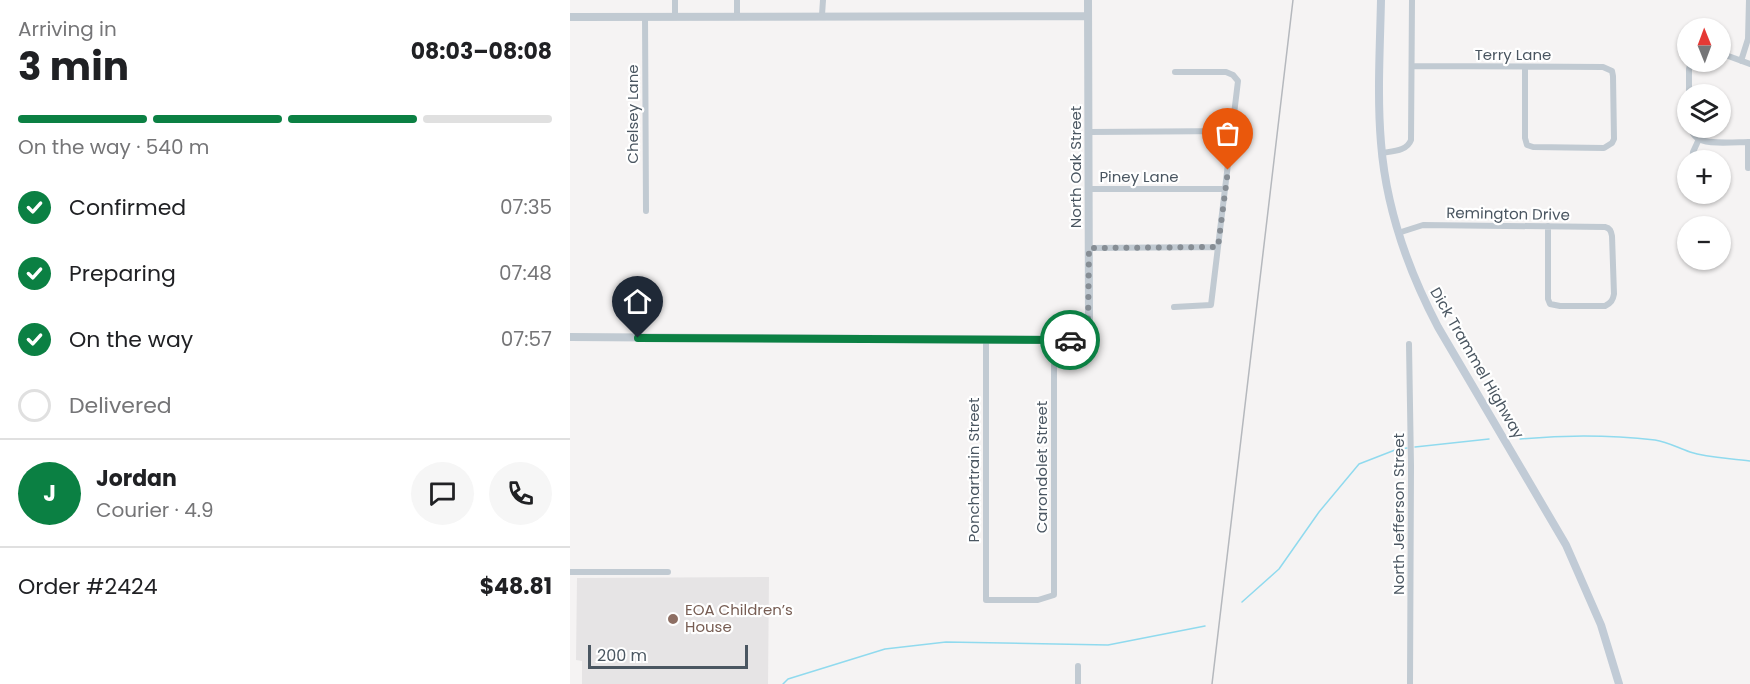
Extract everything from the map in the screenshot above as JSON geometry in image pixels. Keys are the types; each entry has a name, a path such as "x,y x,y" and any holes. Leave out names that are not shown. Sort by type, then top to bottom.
{"main road":[{"name":"Dick Trammel Highway","path":"1381,0 1379,107 1382,153 1390,203 1398,233 1413,274 1438,327 1566,545 1601,625 1619,684"}],"street":[{"path":"675,0 675,16"},
{"path":"737,0 737,16"},
{"path":"822,15 823,0"},
{"name":"North Oak Street","path":"1054,340 1080,338 1085,334 1089,322 1088,0"},
{"path":"1382,153 1400,150 1409,145 1411,140 1412,0"},
{"path":"1741,60 1748,39 1749,0"},
{"name":"Chelsey Lane","path":"645,16 646,211"},
{"path":"570,17 1088,16"},
{"path":"1731,57 1750,64"},
{"name":"Terry Lane","path":"1412,66 1603,67 1612,71 1614,139 1612,144 1604,148 1527,145 1525,138 1525,67"},
{"path":"1174,307 1211,305 1238,81 1226,72 1175,72"},
{"path":"1090,132 1232,131"},
{"path":"1694,150 1699,139 1749,142 1748,168"},
{"name":"Piney Lane","path":"1089,189 1225,189"},
{"name":"Remington Drive","path":"1398,233 1423,225 1548,226 1605,227 1610,230 1612,236 1614,294 1612,302 1605,306 1554,306 1550,304 1548,299 1548,226"},
{"path":"1089,248 1218,247"},
{"path":"570,337 1054,340"},
{"name":"Ponchartrain Street","path":"986,340 986,600 1038,600 1054,595"},
{"name":"Carondolet Street","path":"1054,340 1054,595"},
{"name":"North Jefferson Street","path":"1409,344 1410,684"},
{"path":"570,572 668,572"},
{"path":"1078,666 1078,684"}],"shaded area":[{"name":"EOA Children’s House","path":"769,577 768,684 582,684 582,661 576,660 577,578"}],"waterway":[{"path":"1520,439 1588,436 1638,438 1660,441 1705,456 1750,461"},
{"path":"1415,447 1489,439"},
{"path":"1242,602 1279,569 1319,512 1359,464 1395,450 1407,448"},
{"path":"783,684 788,679 885,649 946,642 1108,645 1205,626"}],"railway":[{"path":"1212,684 1293,0"}],"way so far":[{"path":"1070,340 1080,338 1088,328 1089,248 1218,247 1228,170"}],"place":[{"name":"EOA Children’s House","path":"673,619"}],"route":[{"path":"638,338 1070,340"}]}
